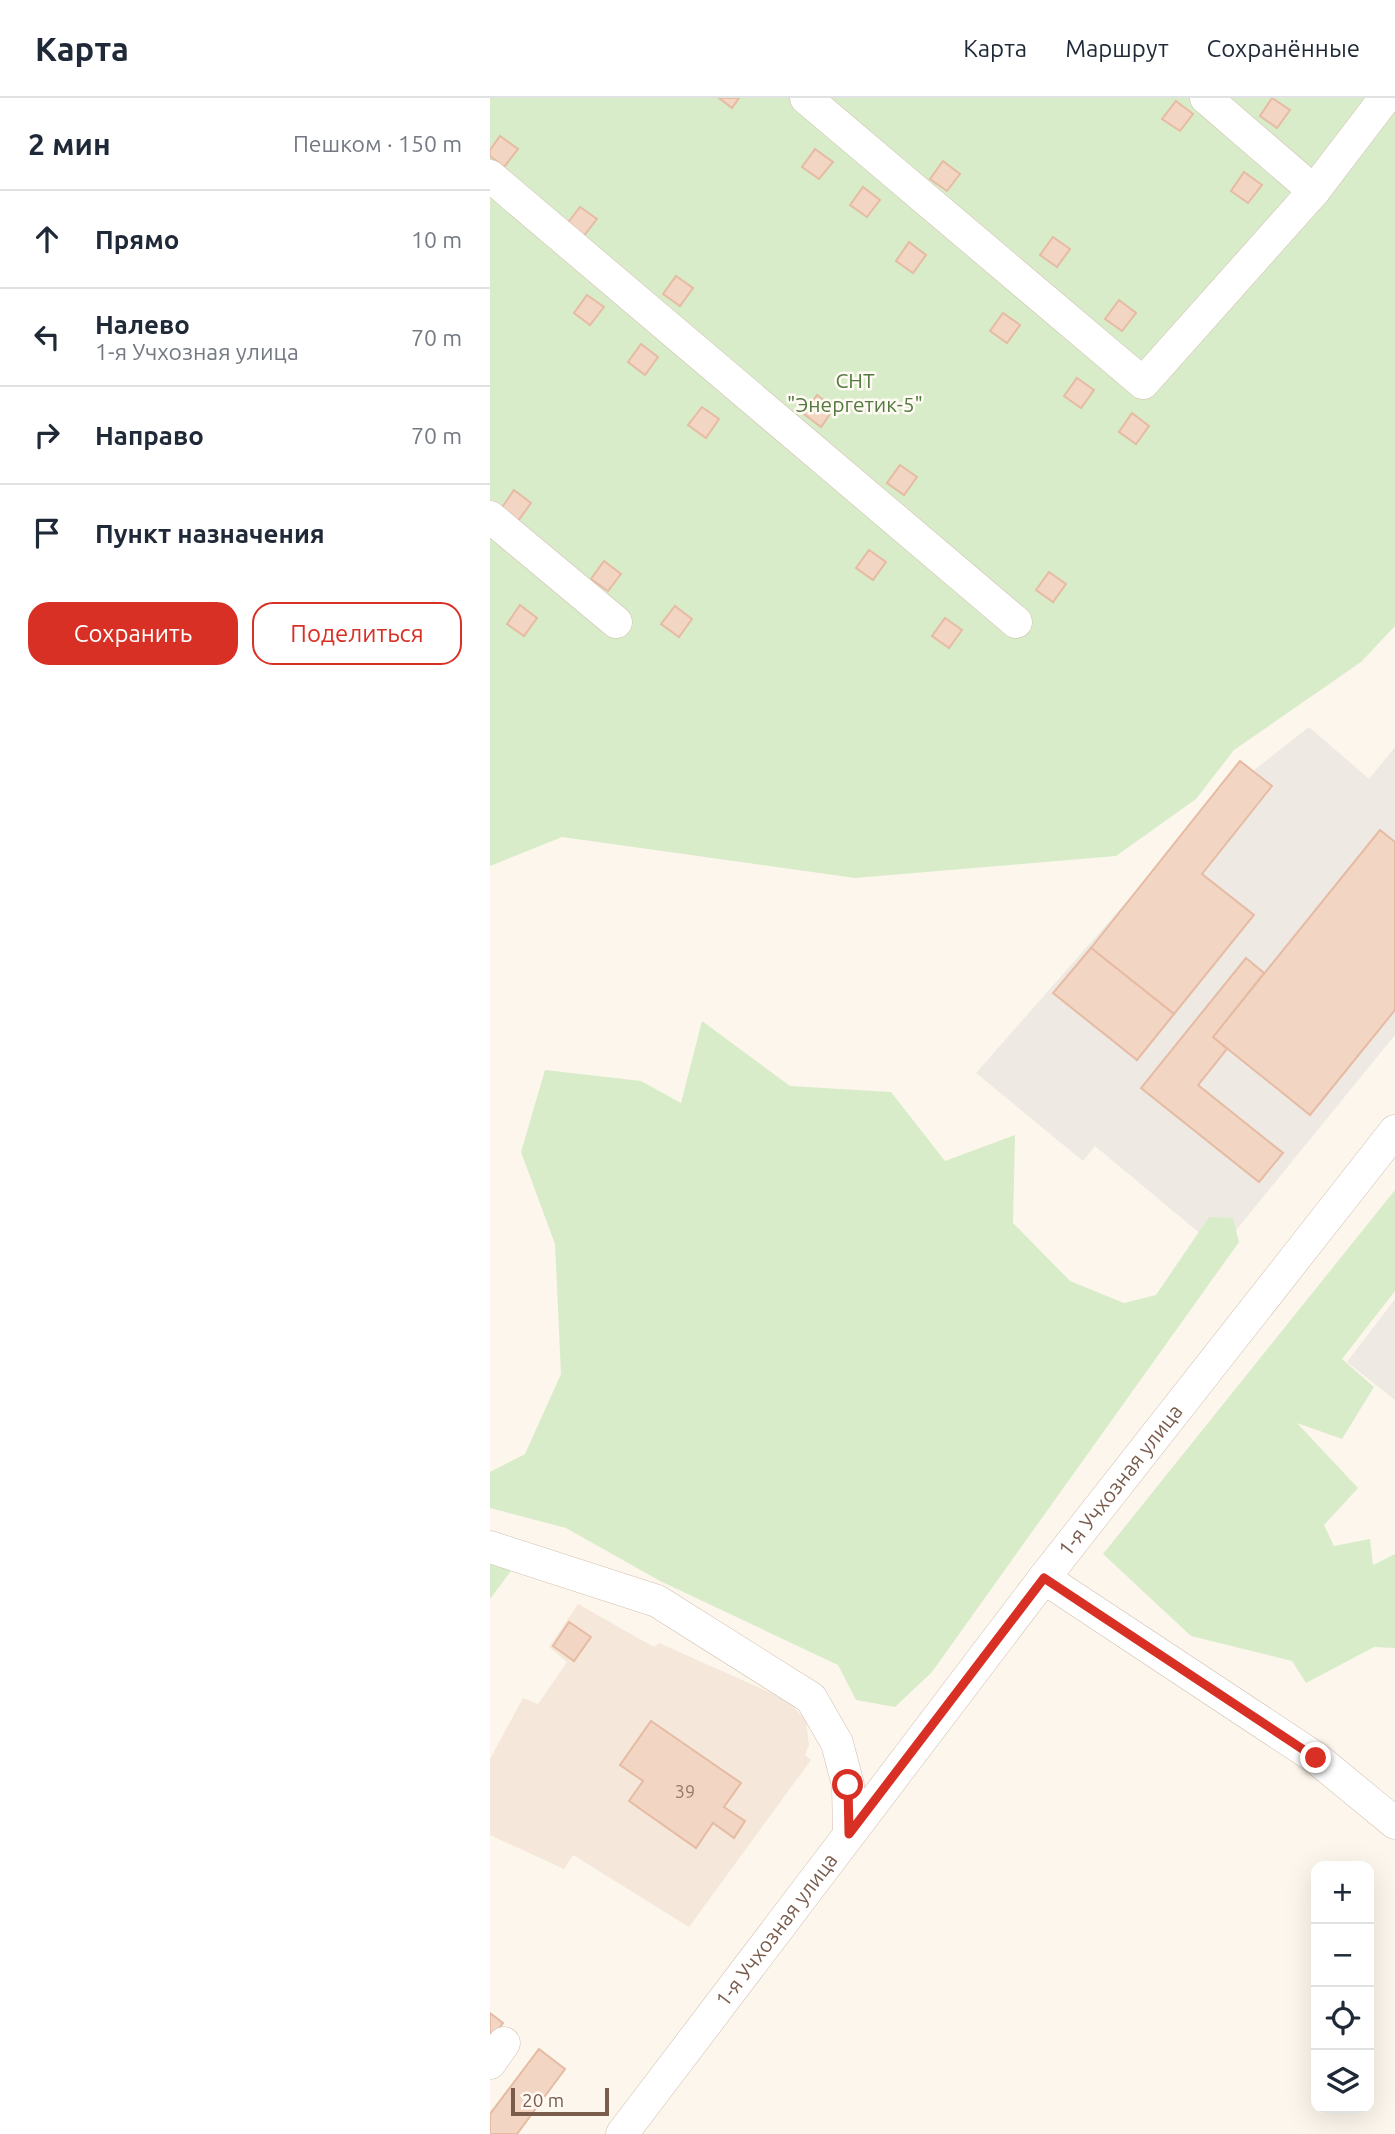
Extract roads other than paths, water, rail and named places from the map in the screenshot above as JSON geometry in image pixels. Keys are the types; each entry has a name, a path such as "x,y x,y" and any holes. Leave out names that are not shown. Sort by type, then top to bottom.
{"street":[{"path":"806,98 1143,383 1314,191 1385,98"},
{"path":"1206,98 1314,191"},
{"path":"490,176 1016,622"},
{"path":"490,517 616,622"},
{"name":"1-я Учхозная улица","path":"622,2134 1044,1578 1395,1131"},
{"path":"490,1547 657,1601 811,1698 836,1743 848,1785 849,1834"},
{"path":"1044,1578 1316,1758 1395,1823"}],"park label":[{"name":"СНТ \"Энергетик-5\"","path":"855,393"}]}
